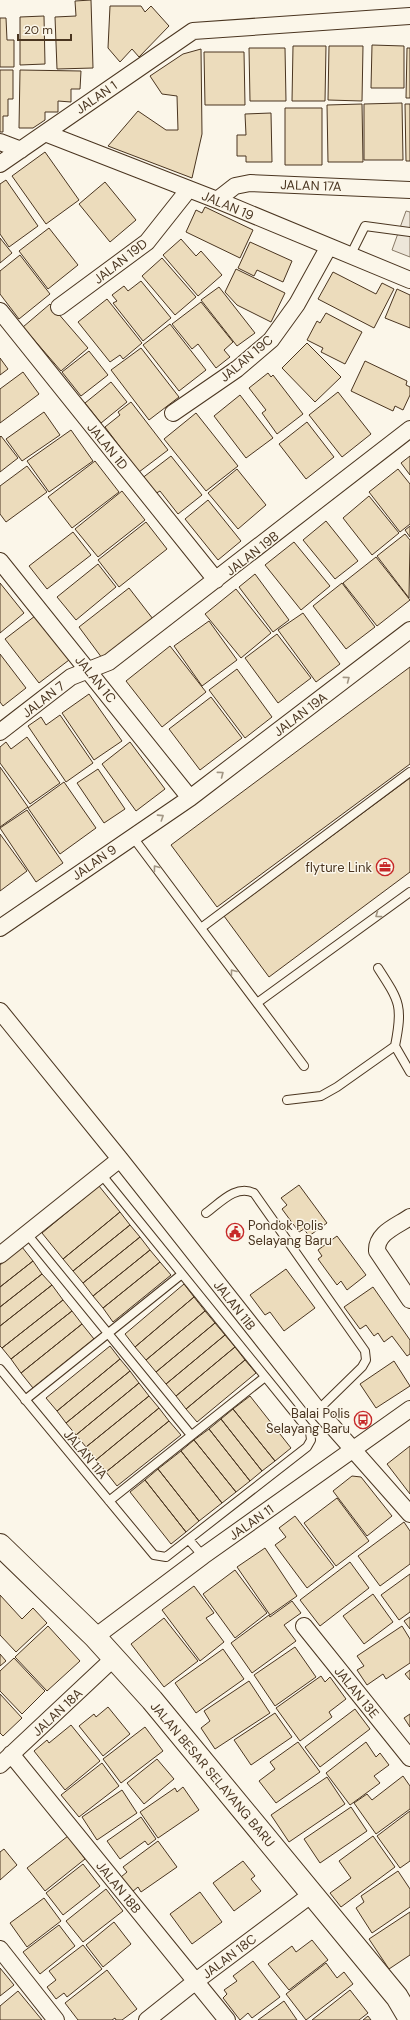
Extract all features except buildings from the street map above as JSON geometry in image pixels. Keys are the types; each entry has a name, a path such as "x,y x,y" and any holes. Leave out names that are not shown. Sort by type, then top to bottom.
{"street":[{"name":"JALAN 1","path":"0,164 193,31 410,16"},
{"name":"JALAN 19","path":"45,133 217,200 328,248 410,280"},
{"path":"0,142 20,150"},
{"name":"JALAN 17A","path":"217,200 234,186 250,183 410,190"},
{"name":"JALAN 19D","path":"59,307 147,242 189,189"},
{"name":"JALAN 19C","path":"174,413 237,369 271,340 297,304 328,248"},
{"name":"JALAN 1D","path":"0,311 216,580"},
{"name":"JALAN 19B","path":"89,670 109,662 410,429"},
{"name":"JALAN 1C","path":"0,561 89,670 190,798"},
{"name":"JALAN 19A","path":"190,798 410,630"},
{"name":"JALAN 7","path":"0,732 71,677 89,670"},
{"name":"JALAN 9","path":"0,928 132,836 190,798"},
{"name":"JALAN 11B","path":"0,1012 120,1158 318,1410 410,1514"},
{"path":"0,1255 120,1158"},
{"path":"410,1217 380,1237 377,1244 377,1251 410,1300"},
{"name":"JALAN 11","path":"95,1637 203,1556 410,1409"},
{"name":"JALAN BESAR SELAYANG BARU","path":"2,1552 95,1637 152,1700 397,1997 410,2019"},
{"name":"JALAN 13E","path":"304,1626 410,1758"},
{"name":"JALAN 18A","path":"0,1765 114,1658"},
{"name":"JALAN 18B","path":"12,1754 227,2020"},
{"name":"JALAN 18C","path":"147,2020 196,1981 312,1894"},
{"path":"0,1949 56,2020"}],"lane":[{"path":"350,256 365,226 410,232"},
{"path":"201,928 410,772"},
{"path":"132,836 304,1066"},
{"path":"257,1003 410,892"},
{"path":"287,1100 320,1096 337,1087 394,1046 399,1026 400,1007 394,992 378,968"},
{"path":"394,1046 410,1072"},
{"path":"100,1174 310,1432 311,1440 307,1447 189,1540 203,1556"},
{"path":"206,1213 236,1191 246,1189 254,1193 365,1351 366,1360 362,1367 318,1410"},
{"path":"27,1234 191,1435"},
{"path":"25,1400 182,1274"},
{"name":"JALAN 11A","path":"0,1369 154,1555 166,1557 189,1540"},
{"path":"109,1501 265,1377"}],"shaded area":[{"path":"406,211 410,212 410,257 392,250"}],"place":[{"name":"flyture Link","path":"385,867"},
{"name":"Pondok Polis Selayang Baru","path":"235,1232"},
{"name":"Balai Polis Selayang Baru","path":"363,1420"}]}
